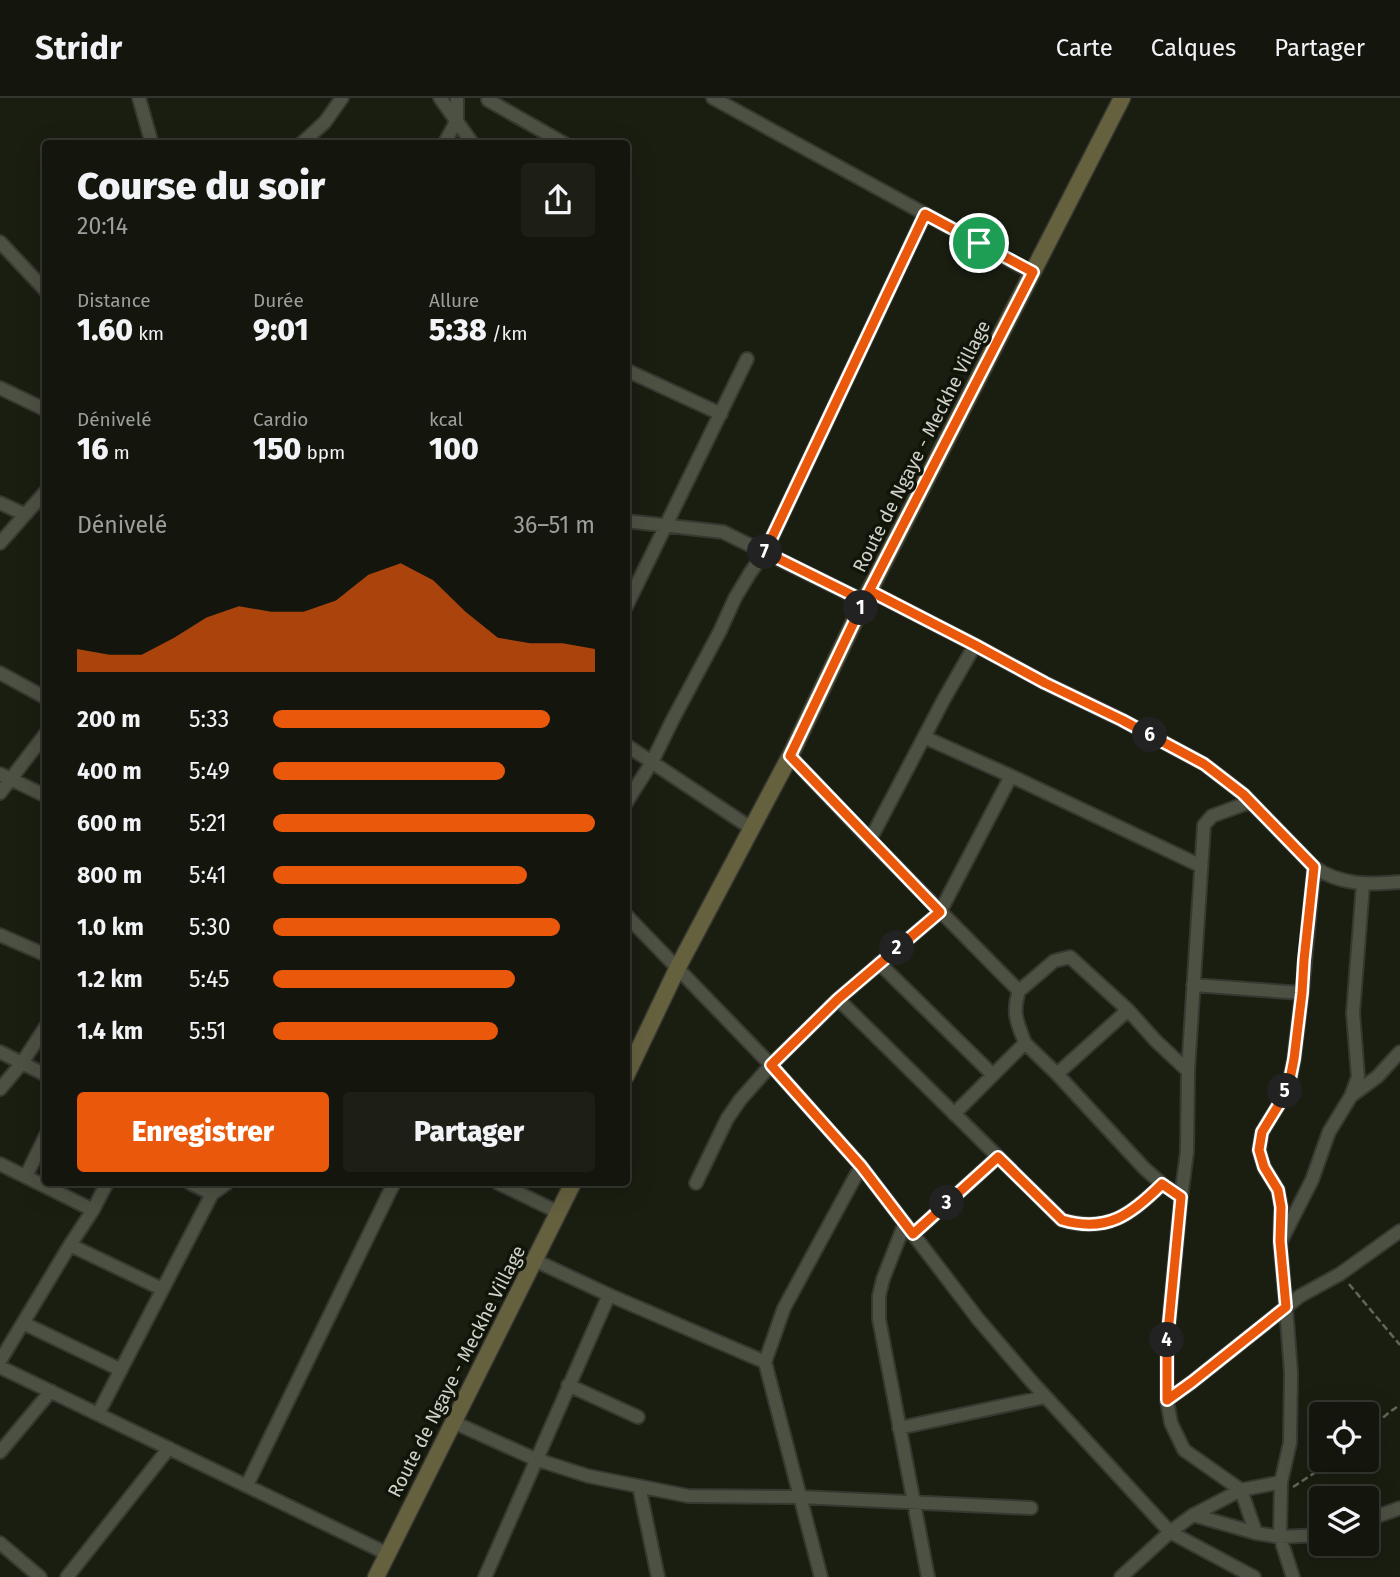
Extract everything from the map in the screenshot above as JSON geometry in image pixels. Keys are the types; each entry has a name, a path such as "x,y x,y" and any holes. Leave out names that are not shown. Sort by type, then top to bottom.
{"main road":[{"name":"Route de Ngaye - Meckhe Village","path":"633,1048 790,756 867,596 1122,98"},
{"name":"Route de Ngaye - Meckhe Village","path":"376,1577 571,1186"}],"street":[{"path":"139,98 151,140"},
{"path":"305,140 325,122 342,98"},
{"path":"440,98 470,140"},
{"path":"446,140 457,120 457,98"},
{"path":"718,99 1033,272"},
{"path":"488,100 558,140"},
{"path":"630,797 652,762 735,598 765,552 925,214"},
{"path":"0,242 42,287"},
{"path":"630,599 747,359"},
{"path":"630,372 721,414"},
{"path":"0,388 42,409"},
{"path":"0,543 42,495"},
{"path":"0,503 24,514"},
{"path":"630,521 723,532 975,645 1204,764 1243,794 1314,867 1326,875 1341,881 1363,884 1400,882"},
{"path":"870,840 975,645"},
{"path":"0,673 42,696"},
{"path":"0,793 5,777 42,737"},
{"path":"924,737 1200,866"},
{"path":"630,748 751,828"},
{"path":"790,756 1019,991"},
{"path":"696,1183 727,1119 771,1065 838,999 940,912 1011,776"},
{"path":"5,777 42,794"},
{"path":"1250,802 1212,816 1204,825 1188,1071 1186,1152 1167,1343 1167,1400 1171,1423 1184,1450 1241,1490 1256,1533"},
{"path":"1293,1577 1280,1537 1281,1489 1290,1443 1291,1373 1280,1241 1281,1207 1278,1190 1264,1167 1259,1150 1262,1132 1281,1101 1294,1059 1314,867"},
{"path":"1280,1241 1312,1180 1329,1132 1351,1096 1358,1077 1353,1013 1363,884"},
{"path":"630,919 771,1065 861,1166 978,1319 1045,1397 1170,1532 1254,1577"},
{"path":"0,935 42,953"},
{"path":"1181,1197 1162,1184 1025,1043 1014,1005 1019,991 1054,961 1070,957 1128,1010 1188,1071"},
{"path":"879,963 993,1075"},
{"path":"1194,985 1302,993"},
{"path":"838,999 1062,1220 1092,1225 1119,1219 1141,1205 1162,1184"},
{"path":"1057,1074 1128,1010"},
{"path":"0,1089 22,1063 42,1032"},
{"path":"954,1114 1025,1043"},
{"path":"0,1052 42,1073"},
{"path":"1351,1096 1377,1077 1400,1052"},
{"path":"26,1176 42,1143"},
{"path":"928,1577 879,1320 879,1296 883,1279 909,1228 998,1157"},
{"path":"0,1164 42,1184"},
{"path":"821,1577 765,1362 783,1308 861,1166"},
{"path":"46,1186 93,1210"},
{"path":"105,1186 0,1364 388,1554"},
{"path":"196,1186 212,1194"},
{"path":"98,1414 212,1194 223,1186"},
{"path":"247,1485 393,1186"},
{"path":"504,1186 558,1212"},
{"path":"1167,1400 1300,1296 1340,1274 1400,1231"},
{"path":"70,1245 162,1289"},
{"path":"534,1260 765,1362"},
{"path":"485,1577 609,1295"},
{"path":"23,1323 121,1370"},
{"path":"569,1385 638,1417"},
{"path":"0,1452 51,1391"},
{"path":"899,1428 1045,1397"},
{"path":"453,1422 536,1459 588,1476 688,1496 800,1497 1031,1508"},
{"path":"67,1577 169,1448"},
{"path":"639,1486 658,1577"},
{"path":"1121,1577 1193,1514 1241,1490 1281,1489"},
{"path":"1379,1516 1400,1508"},
{"path":"1193,1514 1256,1533 1280,1537 1309,1536"},
{"path":"0,1543 40,1577"}],"path":[{"path":"1340,1274 1400,1345"},
{"path":"1379,1421 1400,1405"},
{"path":"1281,1489 1315,1472"}],"route":[{"path":"979,243 925,214 765,552 864,601 870,591 1204,764 1243,794 1314,867 1294,1059 1281,1101 1262,1132 1259,1150 1264,1167 1278,1190 1281,1207 1280,1241 1286,1307 1167,1400 1167,1343 1181,1197 1162,1184 1141,1205 1119,1219 1092,1225 1073,1223 1062,1220 998,1157 913,1234 861,1166 771,1065 838,999 940,912 790,756 864,601 1033,272 979,243"}]}
